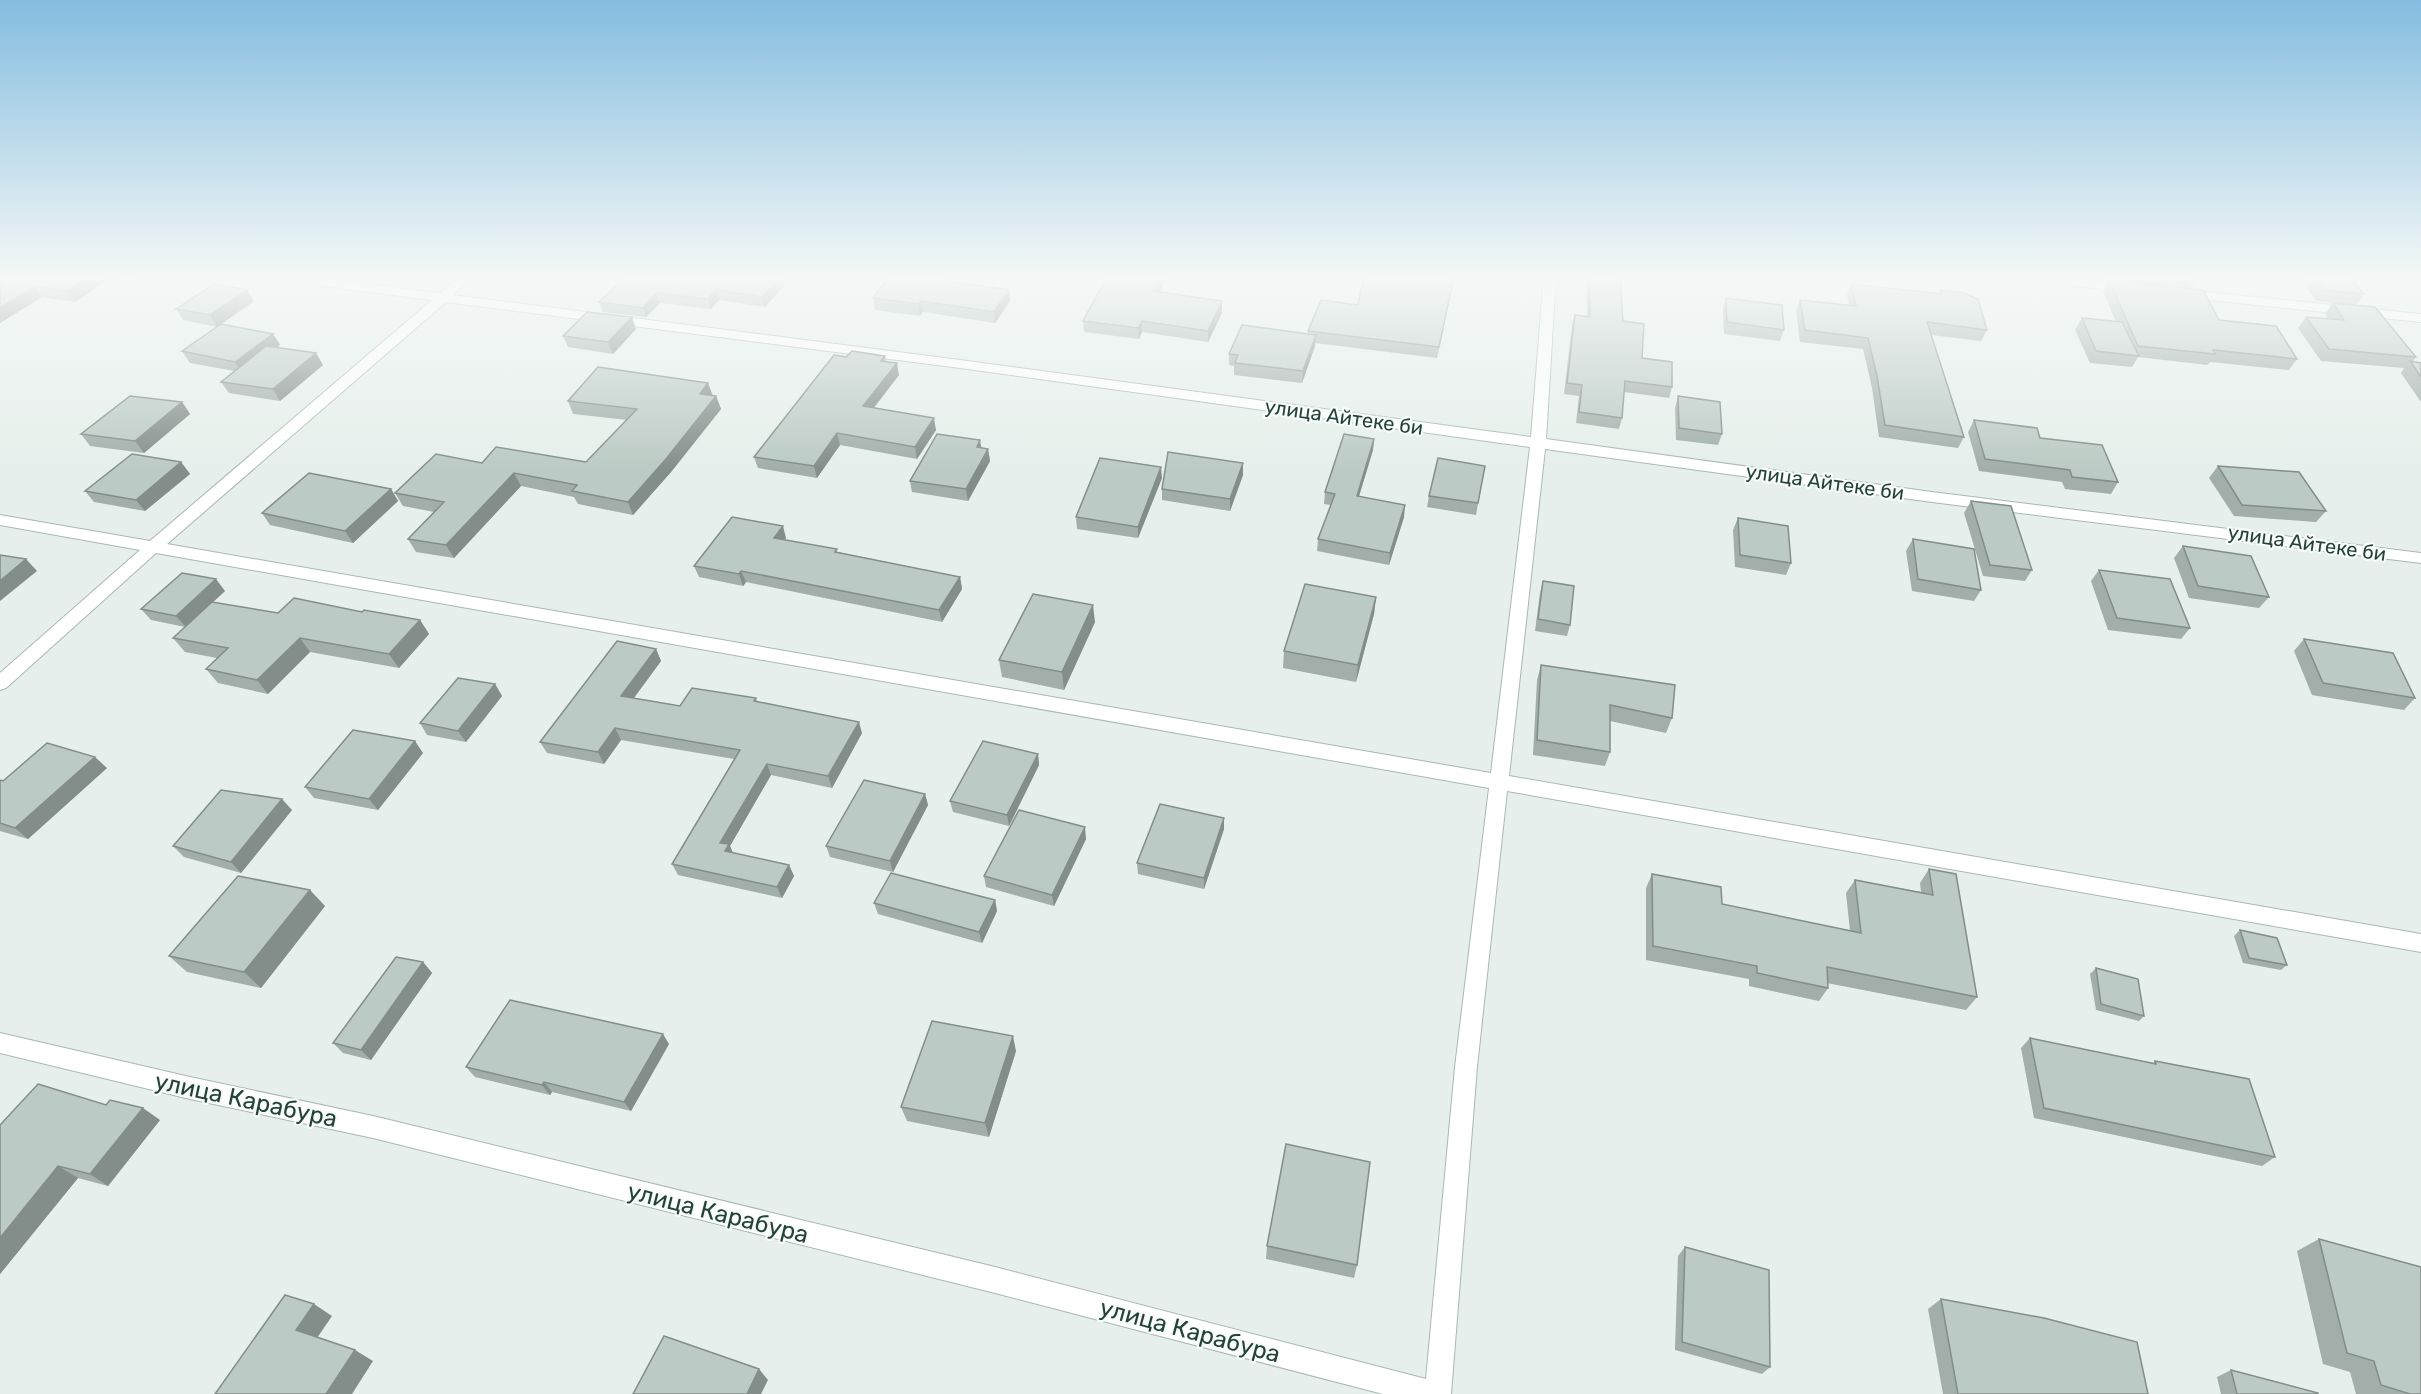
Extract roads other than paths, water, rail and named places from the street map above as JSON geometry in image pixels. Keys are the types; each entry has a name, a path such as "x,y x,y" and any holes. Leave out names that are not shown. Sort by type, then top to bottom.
{"street":[{"path":"0,682 394,340"},
{"name":"улица Айтеке би","path":"772,340 1932,497 2421,558"},
{"path":"1436,1394 1466,1067 1538,444 1545,340"},
{"path":"0,520 2421,943"},
{"name":"улица Карабура","path":"0,1043 190,1088 373,1127 991,1279 1436,1394"}]}
